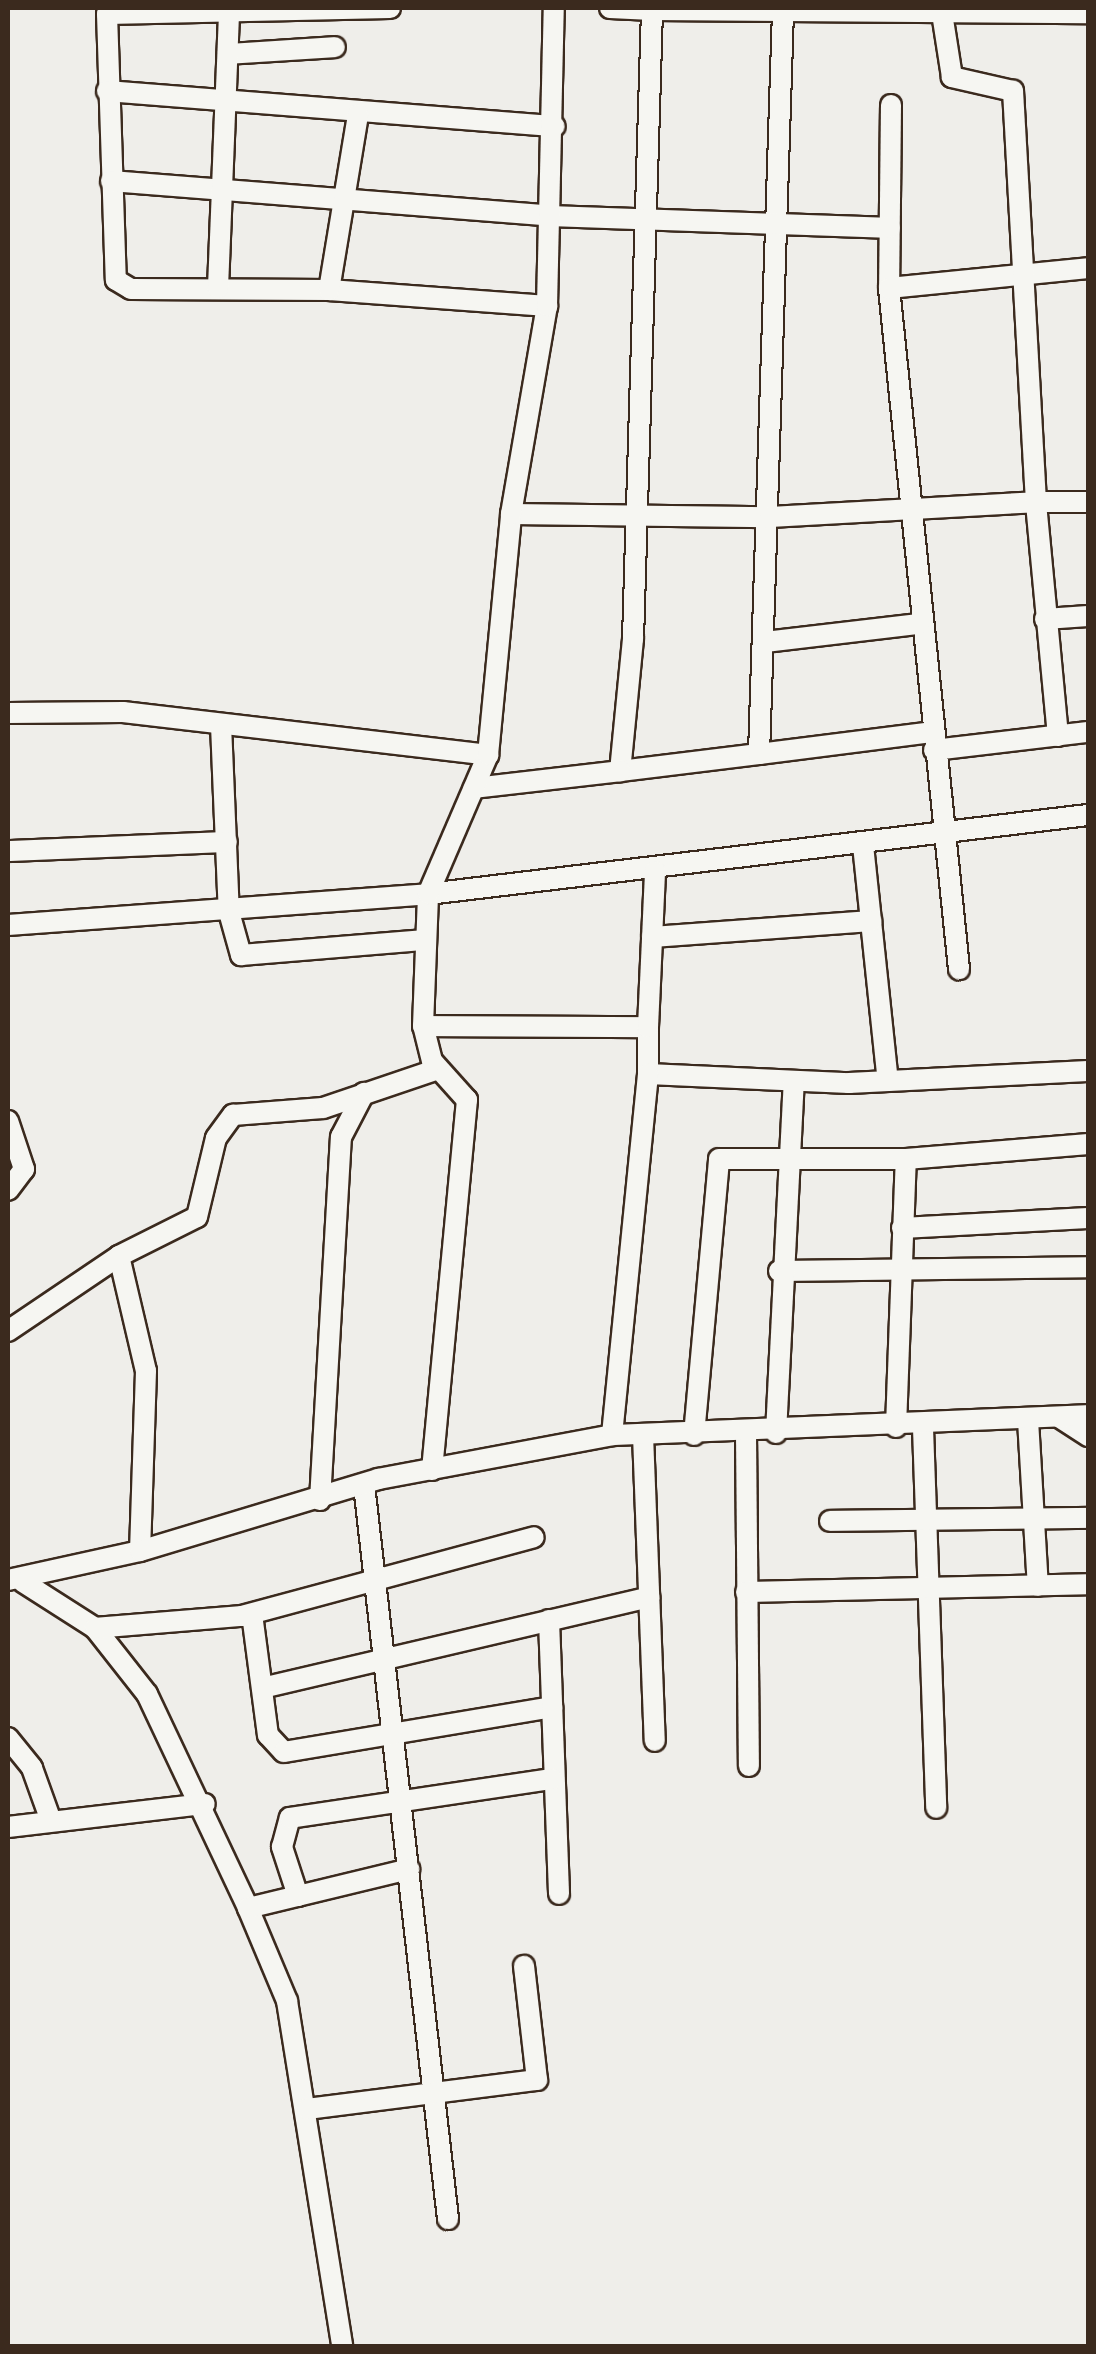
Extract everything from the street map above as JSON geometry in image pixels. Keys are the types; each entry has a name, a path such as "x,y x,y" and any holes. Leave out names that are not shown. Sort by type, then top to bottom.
{"street":[{"path":"390,8 107,14 111,181 120,285 329,290 547,306"},
{"path":"432,1470 468,1100 438,1069 423,1026 428,894 488,755 511,514 547,306 555,126 554,8"},
{"path":"610,8 1088,13"},
{"path":"218,288 225,188 228,10"},
{"path":"620,771 634,518 652,10"},
{"path":"759,754 770,517 783,11"},
{"path":"942,14 952,77 1012,91 1036,502 1058,736"},
{"path":"228,54 335,47"},
{"path":"107,91 358,114 555,126"},
{"path":"891,105 890,288 919,624 959,969"},
{"path":"329,290 348,200 358,114"},
{"path":"111,181 552,216 890,228"},
{"path":"890,288 1088,268"},
{"path":"511,514 770,517 908,504 1088,502"},
{"path":"1045,619 1088,616"},
{"path":"765,642 919,624"},
{"path":"8,713 124,712 488,755"},
{"path":"221,725 233,940 252,958 425,940"},
{"path":"474,788 759,754 1088,732"},
{"path":"8,925 229,912 428,894 1088,816"},
{"path":"8,851 227,842"},
{"path":"863,845 888,1081"},
{"path":"612,1435 648,1074 656,870"},
{"path":"652,937 871,921"},
{"path":"423,1026 648,1027"},
{"path":"8,1331 119,1256 197,1217 216,1138 233,1115 323,1108 438,1069"},
{"path":"648,1074 888,1081 1088,1069"},
{"path":"776,1433 779,1271 794,1081"},
{"path":"320,1500 341,1137 365,1092"},
{"path":"8,1121 24,1169 8,1190"},
{"path":"694,1434 714,1169 729,1158 790,1162 906,1159 1088,1144"},
{"path":"896,1427 906,1159"},
{"path":"902,1228 1088,1218"},
{"path":"119,1256 146,1371 140,1552"},
{"path":"779,1271 1088,1266"},
{"path":"15,1581 140,1552 364,1485 612,1435 923,1428 1088,1415"},
{"path":"1060,1417 1088,1436"},
{"path":"1028,1420 1038,1586"},
{"path":"923,1428 936,1808"},
{"path":"746,1433 749,1766"},
{"path":"643,1435 654,1741"},
{"path":"364,1485 448,2220"},
{"path":"830,1521 1088,1518"},
{"path":"95,1628 252,1614 534,1537"},
{"path":"15,1581 95,1628 147,1694 205,1804 287,2001 342,2346"},
{"path":"746,1592 1088,1584"},
{"path":"262,1688 384,1655 649,1597"},
{"path":"252,1614 271,1744 284,1752 552,1706"},
{"path":"549,1620 559,1894"},
{"path":"8,1738 32,1768 51,1821"},
{"path":"298,1896 282,1847 290,1818 552,1779"},
{"path":"8,1827 205,1804"},
{"path":"248,1908 409,1869"},
{"path":"307,2109 536,2080 524,1966"}]}
